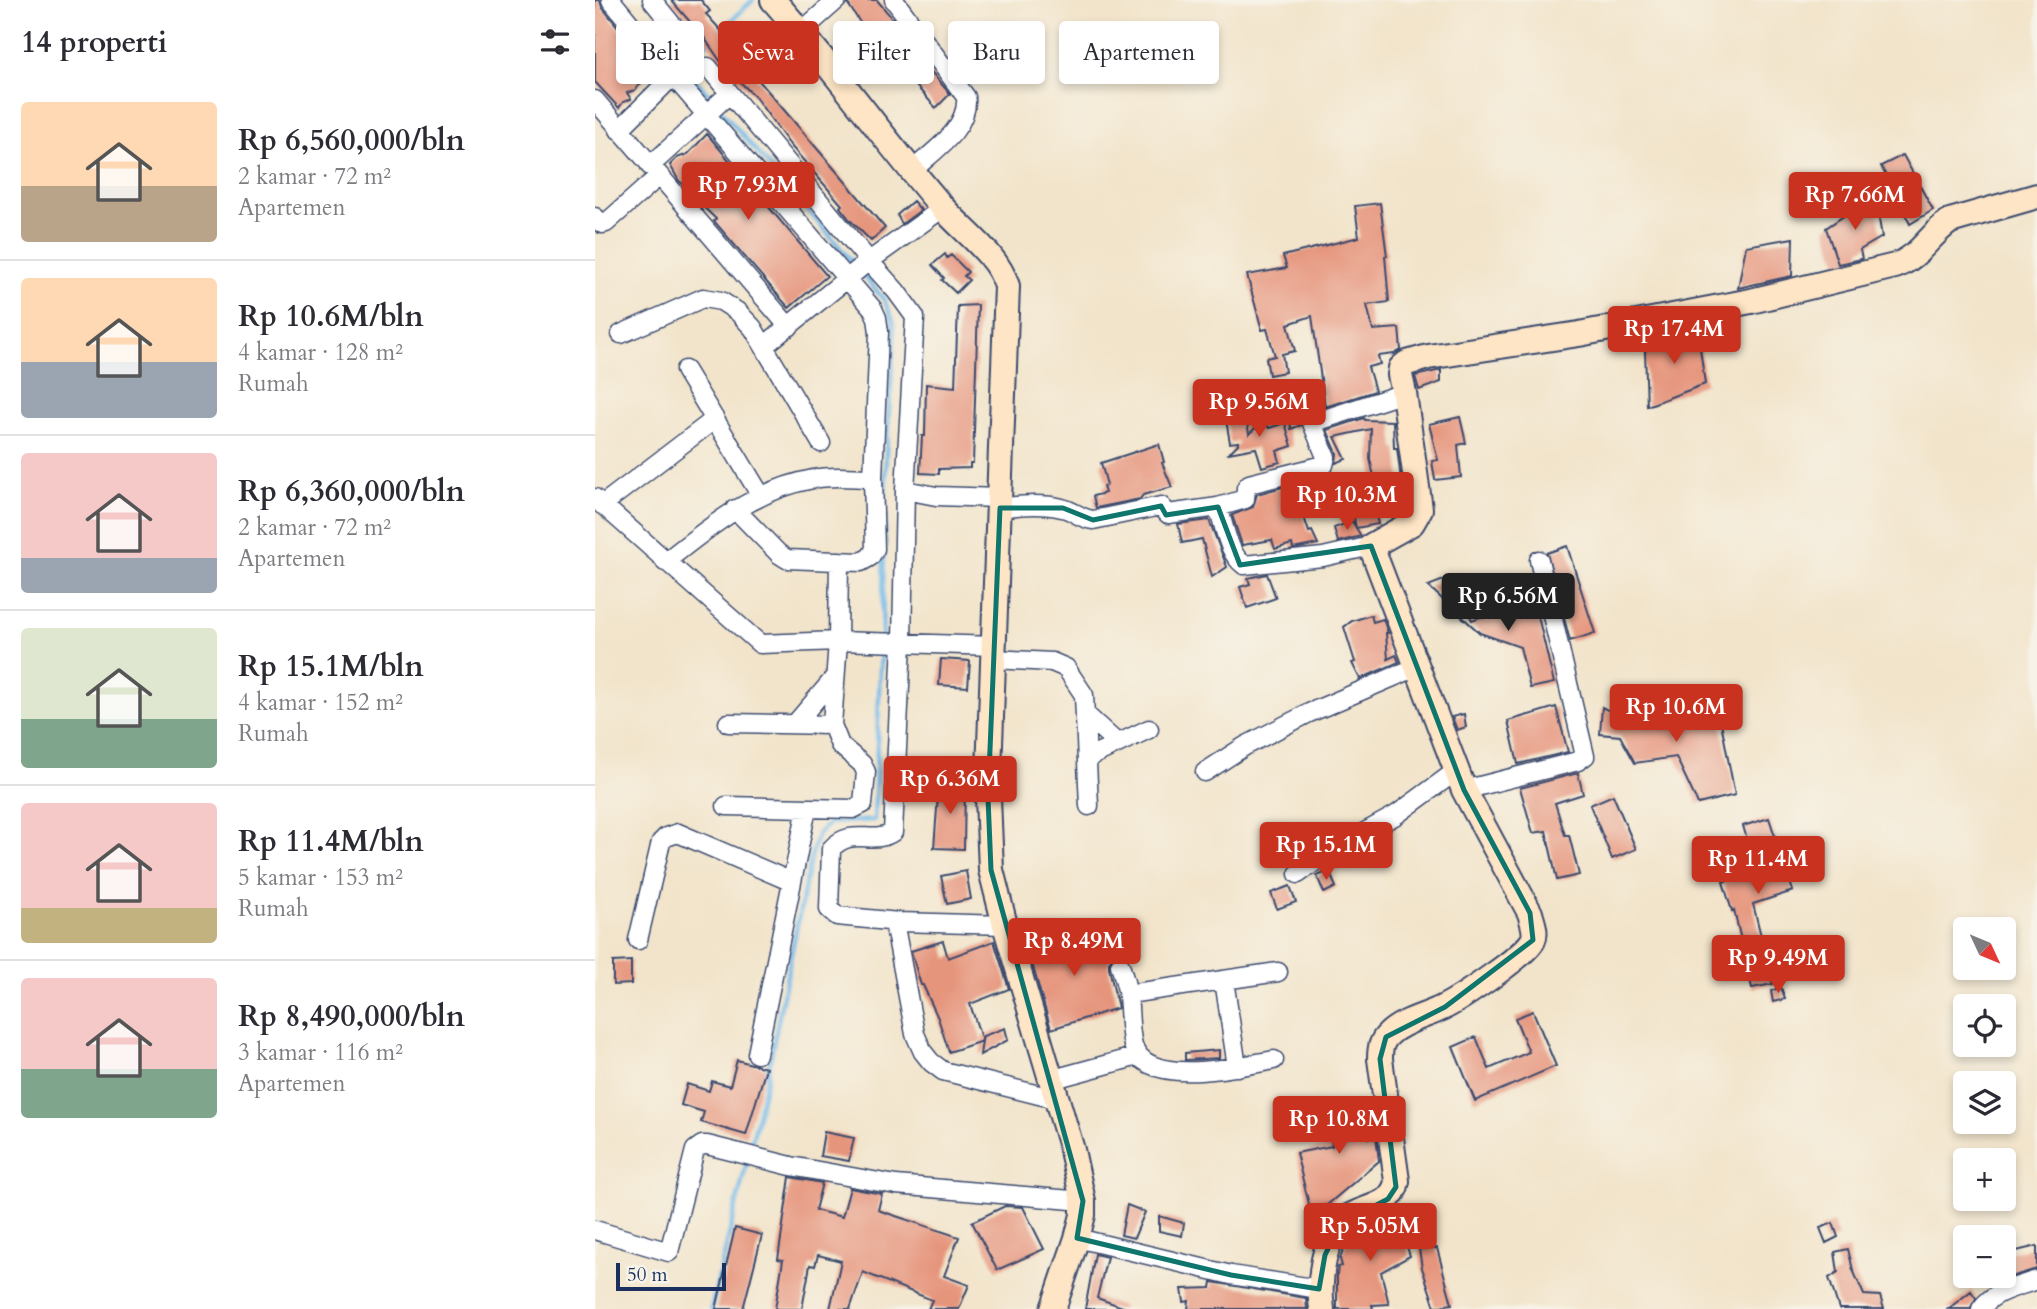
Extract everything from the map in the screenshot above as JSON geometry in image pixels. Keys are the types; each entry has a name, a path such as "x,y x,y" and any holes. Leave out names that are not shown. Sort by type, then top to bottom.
{"street":[{"path":"611,0 628,21"},
{"path":"653,0 670,21"},
{"path":"813,21 837,0"},
{"path":"894,0 966,97 966,111 961,122 913,170"},
{"path":"777,4 793,21"},
{"path":"819,52 943,208 1000,268 1007,286 988,799 989,845 991,870 1005,925 1072,1150 1083,1201 1083,1215 1077,1238 1053,1309"},
{"path":"708,67 718,105 859,269 879,323 873,478 875,549 870,557 860,562 787,558 779,554 735,509"},
{"path":"619,130 665,84"},
{"path":"685,84 718,105 859,269 896,290 915,317 905,490 889,642 893,832 888,835 861,822 853,809 726,806"},
{"path":"595,100 789,327"},
{"path":"595,217 602,224 606,223 718,105"},
{"path":"1218,507 1233,551 1244,565 1323,557 1371,547 1412,523 1420,509 1405,393 1400,375 1401,368 1407,363 1428,357 1579,334 1738,303 1895,267 1909,261 1950,222 2037,196"},
{"path":"764,346 859,269 943,208"},
{"path":"621,334 703,298 721,301 738,312 753,328 821,443"},
{"path":"685,370 761,496"},
{"path":"905,490 936,496 1063,508 1093,520 1161,506 1168,514 1218,507 1245,499 1249,484 1324,465 1326,457 1312,423 1405,393"},
{"path":"715,419 599,501 760,644 889,642 994,653 1061,664 1084,695 1089,806"},
{"path":"665,562 735,509 787,485 816,478 873,478"},
{"path":"1077,1238 1321,1299 1325,1255 1340,1224 1352,1215 1388,1199 1398,1181 1380,1046 1394,1030 1445,1007 1523,952 1533,940 1535,930 1530,914 1460,781 1419,666 1371,547"},
{"path":"1298,874 1327,853 1460,781 1578,761 1585,757 1539,560"},
{"path":"839,561 838,641 832,724 840,745 862,764 866,772 861,822 831,849 829,909 837,916 899,922 1005,925"},
{"path":"1205,772 1245,746 1309,713 1419,666"},
{"path":"795,724 835,677"},
{"path":"1085,714 1118,744"},
{"path":"728,723 832,724"},
{"path":"1087,758 1149,729"},
{"path":"757,1054 807,808"},
{"path":"638,940 661,842 673,834 678,833 792,883"},
{"path":"899,922 895,928 915,1034 923,1052 943,1071 1053,1090 1138,1056"},
{"path":"1120,965 1128,994 1132,1038 1138,1056 1159,1069 1192,1072 1274,1060"},
{"path":"1128,994 1278,972"},
{"path":"1224,980 1237,1067"},
{"path":"595,1230 669,1252 695,1150 702,1145 791,1166 896,1185 1083,1201"},
{"path":"1981,1309 1989,1299 1999,1293 2037,1280"}],"highlighted area":[{"path":"1161,506 1166,515 1218,507 1240,565 1371,546 1464,790 1530,913 1533,940 1445,1007 1386,1037 1380,1059 1396,1187 1388,1199 1340,1224 1325,1255 1319,1289 1231,1275 1077,1238 1083,1201 991,870 988,798 1000,508 1063,508 1093,520"}],"building":[{"path":"595,0 600,0 602,7 616,24 616,84 640,84 627,93 631,99 623,102 619,108 595,82"},
{"path":"671,0 701,0 710,11 706,14 718,27 718,58 704,37 704,21 689,21"},
{"path":"848,0 877,0 895,21 859,21"},
{"path":"934,75 950,94 936,108 914,84 934,84"},
{"path":"742,84 762,84 885,228 871,241 850,220 840,207 842,205 790,145"},
{"path":"707,134 827,276 789,308 714,221 716,219 694,198 698,194 679,181 670,165 677,158 688,154"},
{"path":"1903,155 1933,210 1910,224 1881,166"},
{"path":"1875,195 1882,237 1860,250 1862,259 1838,264 1826,228"},
{"path":"913,201 921,210 902,224 897,215"},
{"path":"1380,203 1387,256 1389,302 1367,305 1373,330 1399,328 1401,350 1394,354 1378,356 1380,364 1368,367 1375,391 1325,407 1312,316 1288,324 1295,351 1282,354 1285,372 1269,375 1266,358 1275,356 1267,329 1262,330 1247,275 1287,268 1283,256 1359,237 1355,206"},
{"path":"1793,238 1792,276 1738,288 1746,246"},
{"path":"945,254 947,258 951,255 968,272 964,276 969,280 956,293 942,280 944,278 932,265"},
{"path":"978,305 973,463 970,463 970,468 939,469 939,474 920,473 922,436 925,436 926,384 955,387 958,306"},
{"path":"1697,326 1705,384 1647,406 1645,351 1677,330"},
{"path":"1441,370 1441,382 1419,390 1415,376"},
{"path":"1309,402 1311,411 1303,416 1301,425 1291,429 1289,410"},
{"path":"1246,416 1249,434 1263,421 1269,428 1285,423 1292,446 1277,451 1280,462 1262,467 1256,448 1229,453 1238,442 1230,443 1226,420"},
{"path":"1460,417 1466,443 1458,445 1461,477 1435,480 1432,461 1438,460 1429,424"},
{"path":"1364,418 1393,421 1394,448 1397,448 1404,504 1400,505 1391,477 1375,481 1370,459 1371,429 1335,437 1346,459 1336,463 1337,453 1327,430"},
{"path":"1159,444 1164,462 1162,463 1172,487 1143,495 1140,499 1096,508 1093,496 1105,493 1103,486 1107,485 1101,463"},
{"path":"1290,485 1292,504 1299,502 1309,532 1312,531 1318,544 1293,549 1292,544 1275,549 1272,540 1242,545 1232,515 1253,507 1257,494"},
{"path":"1371,492 1378,524 1356,528 1350,496"},
{"path":"1209,520 1227,567 1212,577 1202,539 1182,543 1178,524"},
{"path":"1352,521 1361,536 1338,542 1334,528"},
{"path":"1567,546 1595,633 1570,641 1547,553"},
{"path":"1267,574 1276,598 1247,608 1240,587 1250,584 1248,578"},
{"path":"1449,578 1472,620 1536,608 1554,683 1530,688 1520,647 1480,633 1428,586"},
{"path":"1371,615 1373,622 1383,619 1388,633 1388,659 1396,655 1399,662 1360,679 1352,663 1355,662 1344,627 1352,621"},
{"path":"941,659 970,661 968,687 939,685"},
{"path":"1646,688 1658,721 1719,712 1735,795 1698,804 1676,757 1635,763 1620,736 1600,734 1602,707 1631,722 1622,697"},
{"path":"1556,707 1568,752 1518,764 1508,721"},
{"path":"1464,714 1466,727 1457,730 1452,717"},
{"path":"1578,773 1583,794 1555,803 1565,835 1569,835 1579,875 1557,880 1546,831 1533,833 1520,788"},
{"path":"939,782 965,783 964,849 934,848"},
{"path":"1613,795 1636,849 1612,859 1590,805"},
{"path":"1769,818 1793,891 1753,904 1773,984 1752,988 1734,910 1732,911 1723,882 1757,871 1743,826"},
{"path":"966,871 971,899 947,904 941,876"},
{"path":"1329,871 1336,887 1324,893 1317,876"},
{"path":"1290,886 1296,902 1277,909 1271,893"},
{"path":"1111,936 1114,956 1109,962 1109,968 1118,1008 1051,1029 1026,943"},
{"path":"943,941 948,958 994,941 1009,989 970,1004 982,1041 949,1052 938,1018 921,985 911,951"},
{"path":"631,961 631,984 613,985 613,962"},
{"path":"1781,987 1785,999 1773,1002 1771,991"},
{"path":"1533,1011 1556,1066 1475,1101 1453,1047 1476,1037 1489,1069 1529,1052 1515,1018"},
{"path":"1005,1028 1008,1040 980,1055 983,1036"},
{"path":"1219,1050 1219,1058 1185,1060 1185,1053"},
{"path":"737,1060 766,1068 746,1135 701,1122 704,1112 681,1105 687,1084 709,1091 712,1081 730,1086"},
{"path":"1326,1104 1363,1106 1368,1138 1376,1136 1379,1161 1327,1205 1310,1208 1296,1153 1332,1146"},
{"path":"824,1132 854,1138 849,1161 820,1156"},
{"path":"790,1177 822,1183 815,1210 842,1217 850,1188 882,1194 878,1210 959,1237 944,1276 969,1285 959,1309 928,1309 932,1300 863,1272 850,1309 830,1309 841,1261 818,1255 815,1266 810,1265 802,1309 775,1309 783,1260 778,1259"},
{"path":"1127,1205 1145,1212 1134,1238 1121,1235"},
{"path":"1005,1206 1023,1207 1044,1249 997,1270 972,1222"},
{"path":"1395,1211 1410,1256 1381,1272 1389,1304 1372,1305 1373,1309 1337,1309 1338,1267 1342,1266 1340,1259 1346,1243 1356,1230"},
{"path":"1159,1216 1184,1223 1182,1236 1159,1231"},
{"path":"1833,1223 1838,1237 1826,1243 1820,1228"},
{"path":"735,1228 762,1235 743,1309 716,1309"},
{"path":"2037,1246 2037,1269 2016,1275 2016,1251"},
{"path":"1437,1248 1452,1304 1435,1307 1422,1268 1419,1249"},
{"path":"1848,1249 1853,1270 1864,1295 1880,1296 1884,1309 1839,1309 1829,1278 1838,1272 1835,1252"},
{"path":"1095,1254 1107,1257 1097,1298 1123,1307 1122,1309 1085,1309"},
{"path":"1212,1282 1306,1298 1307,1309 1188,1309 1189,1301 1184,1302 1182,1289 1211,1288"},
{"path":"1971,1291 1976,1298 1970,1309 1948,1309"}],"waterway":[{"path":"731,21 753,0"},
{"path":"711,39 683,65 714,101"},
{"path":"719,108 855,265"},
{"path":"861,272 884,300 893,320 886,453 882,638"},
{"path":"749,1153 811,855 818,834 829,823 874,820 881,646"},
{"path":"711,1309 747,1161"}]}
